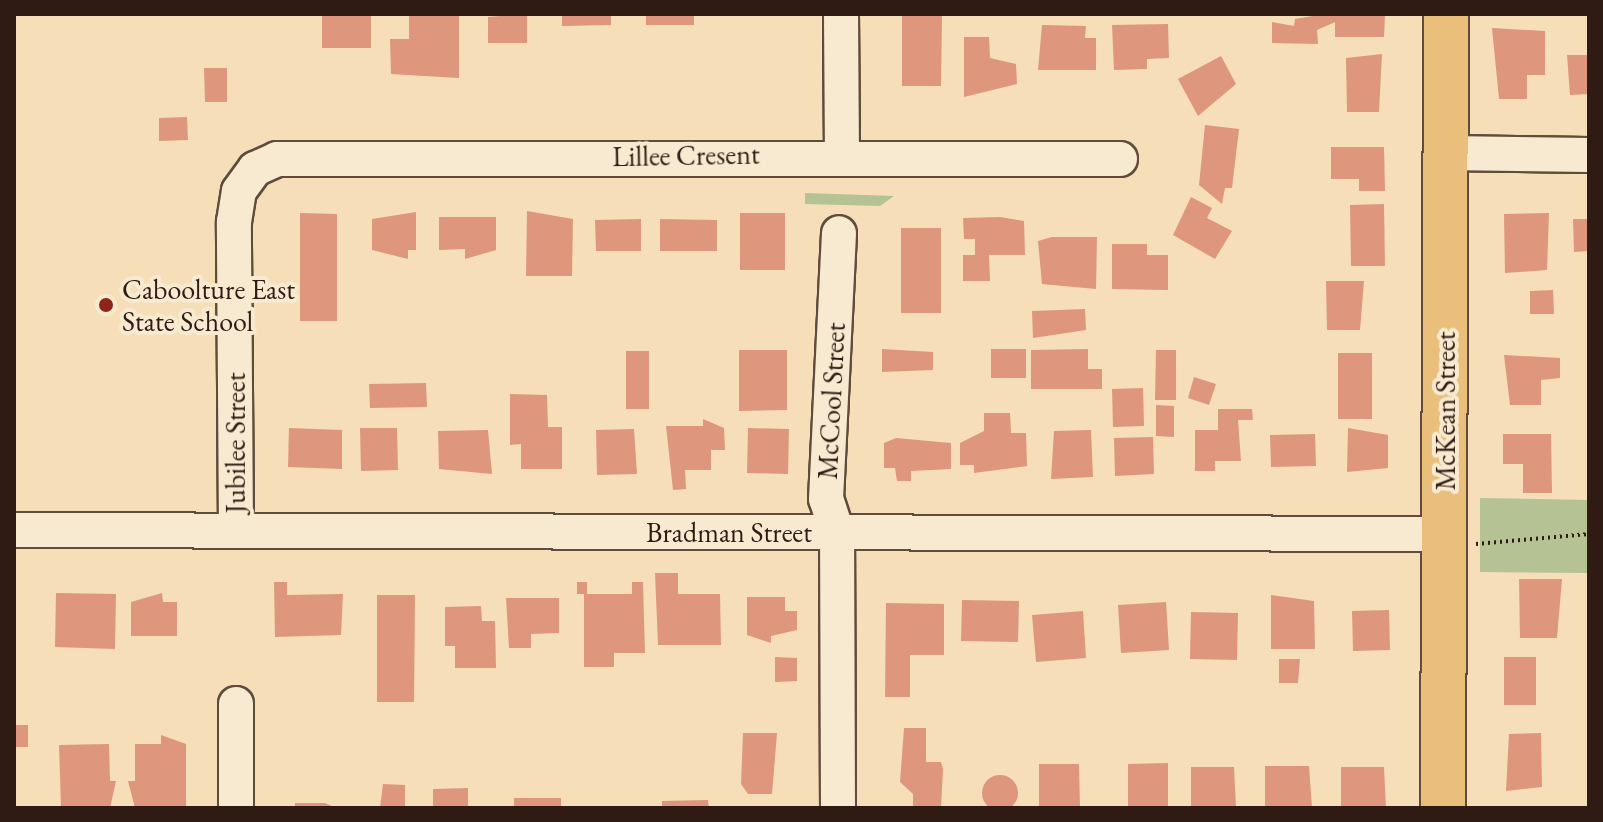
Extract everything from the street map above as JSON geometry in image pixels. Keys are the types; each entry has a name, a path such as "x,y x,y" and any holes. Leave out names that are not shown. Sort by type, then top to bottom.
{"main road":[{"name":"McKean Street","path":"1443,808 1459,539 1445,153 1446,14"}],"street":[{"path":"841,14 842,154"},
{"path":"1445,153 1589,155"},
{"name":"Lillee Cresent","path":"255,169 277,159 842,154 1120,159"},
{"name":"Jubilee Street","path":"236,530 234,222 239,191 255,169"},
{"name":"McCool Street","path":"838,808 837,532 826,499 839,233"},
{"name":"Bradman Street","path":"14,530 837,532 1459,539"},
{"path":"236,704 236,808"}],"path":[{"path":"1459,539 1589,534"}],"green space":[{"path":"805,193 894,196 880,206 805,204"},
{"path":"1480,498 1589,500 1589,573 1480,572"}],"building":[{"path":"322,14 371,14 371,48 322,48"},
{"path":"409,14 459,14 459,78 391,74 390,39 409,39"},
{"path":"527,14 527,43 488,43 488,17"},
{"path":"562,14 611,14 611,25 562,26"},
{"path":"646,14 694,14 694,25 646,25"},
{"path":"902,14 942,14 941,86 902,86"},
{"path":"1324,14 1385,14 1384,37 1335,37 1335,22 1317,30 1318,44 1272,43 1272,22 1294,26 1295,19"},
{"path":"1168,24 1169,58 1147,59 1147,69 1114,70 1112,25"},
{"path":"1042,25 1086,26 1085,38 1096,38 1096,70 1038,70"},
{"path":"1492,28 1545,31 1545,75 1527,75 1527,99 1499,99"},
{"path":"964,37 989,37 990,58 1016,64 1017,84 964,97"},
{"path":"1382,54 1379,112 1347,112 1346,58"},
{"path":"1567,55 1589,55 1589,94 1570,95"},
{"path":"1221,56 1236,84 1198,116 1178,79"},
{"path":"204,68 227,68 227,102 205,102"},
{"path":"187,117 188,140 159,141 159,118"},
{"path":"1205,125 1239,129 1232,188 1225,188 1222,204 1199,185"},
{"path":"1331,147 1384,147 1385,191 1359,191 1359,179 1331,179"},
{"path":"1191,197 1212,208 1207,218 1232,231 1215,259 1173,235"},
{"path":"1384,204 1385,266 1351,266 1350,205"},
{"path":"527,211 573,219 572,276 526,276"},
{"path":"416,212 416,250 408,250 408,259 372,250 372,219"},
{"path":"300,213 337,214 337,321 300,321"},
{"path":"740,213 785,213 785,270 740,270"},
{"path":"1549,213 1547,270 1505,273 1504,214"},
{"path":"439,217 496,217 496,250 465,259 465,249 439,250"},
{"path":"1000,217 1024,221 1025,255 989,255 990,281 963,281 963,255 975,255 975,239 964,239 963,218"},
{"path":"641,219 641,251 596,251 595,220"},
{"path":"660,219 717,220 717,251 660,251"},
{"path":"1573,219 1589,219 1589,251 1574,252"},
{"path":"901,228 941,228 941,313 901,313"},
{"path":"1052,237 1097,237 1096,289 1042,284 1038,241"},
{"path":"1112,244 1147,244 1147,255 1168,255 1168,290 1112,289"},
{"path":"1326,281 1364,281 1360,330 1327,330"},
{"path":"1553,290 1554,314 1530,314 1530,291"},
{"path":"1085,309 1086,330 1033,338 1032,311"},
{"path":"882,349 933,352 933,370 882,372"},
{"path":"991,349 1026,349 1026,378 991,378"},
{"path":"1088,349 1088,369 1102,369 1102,389 1031,389 1031,350"},
{"path":"739,350 787,350 787,410 739,411"},
{"path":"1156,350 1176,350 1176,400 1155,400"},
{"path":"626,351 649,351 649,409 626,409"},
{"path":"1338,353 1372,353 1372,419 1338,419"},
{"path":"1504,355 1560,358 1560,378 1541,380 1541,405 1510,405"},
{"path":"1194,377 1216,384 1209,405 1188,398"},
{"path":"426,383 427,407 370,408 369,384"},
{"path":"1143,388 1144,426 1113,427 1112,389"},
{"path":"510,394 547,395 548,427 562,427 562,469 521,469 521,444 510,445"},
{"path":"1156,405 1174,406 1174,437 1156,436"},
{"path":"1218,409 1252,409 1253,420 1238,420 1241,461 1215,461 1215,471 1195,471 1195,430 1218,430"},
{"path":"984,413 1010,413 1011,433 1026,433 1027,466 974,473 974,465 960,465 960,443 984,431"},
{"path":"703,419 724,428 725,450 711,450 711,470 685,470 686,489 673,490 666,426 703,426"},
{"path":"289,428 342,430 342,469 288,467"},
{"path":"360,428 397,428 398,470 361,471"},
{"path":"748,428 789,429 788,474 747,473"},
{"path":"1348,428 1388,435 1388,468 1347,472"},
{"path":"634,429 637,474 597,475 596,430"},
{"path":"488,430 492,474 439,469 438,431"},
{"path":"1091,430 1093,477 1051,479 1054,431"},
{"path":"1315,434 1316,466 1271,467 1270,435"},
{"path":"1503,434 1551,434 1552,493 1523,493 1523,464 1503,464"},
{"path":"1153,437 1154,474 1115,476 1114,438"},
{"path":"896,438 951,443 951,469 911,471 911,481 897,481 895,468 884,468 884,443"},
{"path":"655,573 678,573 678,594 720,594 721,645 658,645"},
{"path":"1519,579 1562,579 1557,638 1520,638"},
{"path":"274,582 287,582 287,595 343,594 341,635 275,637"},
{"path":"577,582 587,582 587,594 632,594 632,582 643,582 645,653 614,653 614,667 584,667 584,594 577,594"},
{"path":"56,593 116,594 115,649 55,647"},
{"path":"162,593 163,602 177,602 177,636 131,636 131,602"},
{"path":"377,595 415,595 414,702 377,702"},
{"path":"1271,595 1314,601 1315,649 1271,649"},
{"path":"747,597 785,597 785,611 797,611 797,630 771,636 771,643 747,635"},
{"path":"506,598 559,598 559,633 531,634 531,648 509,648"},
{"path":"962,600 1019,601 1018,642 961,641"},
{"path":"1166,602 1169,650 1121,653 1118,605"},
{"path":"886,603 944,604 944,655 910,655 910,697 885,697"},
{"path":"481,606 482,621 495,621 496,668 455,668 455,646 445,646 445,607"},
{"path":"1389,610 1390,650 1353,651 1352,611"},
{"path":"1083,611 1086,658 1036,662 1032,615"},
{"path":"1191,612 1238,613 1237,660 1190,659"},
{"path":"775,657 797,658 797,681 775,682"},
{"path":"1504,657 1536,657 1536,705 1504,705"},
{"path":"1279,659 1300,659 1298,683 1279,683"},
{"path":"14,725 28,725 28,747 14,747"},
{"path":"904,728 926,728 926,762 941,762 943,769 941,808 913,808 913,794 900,782"},
{"path":"743,733 777,733 772,794 748,794 741,784"},
{"path":"1541,733 1542,787 1506,791 1509,734"},
{"path":"161,735 186,744 186,808 135,808 128,781 135,781 135,744 161,744"},
{"path":"109,744 110,781 116,781 110,808 61,808 59,745"},
{"path":"1168,763 1168,808 1128,808 1128,764"},
{"path":"1039,764 1079,764 1080,808 1039,808"},
{"path":"1265,766 1309,766 1312,808 1265,808"},
{"path":"1191,767 1234,767 1236,808 1191,808"},
{"path":"1341,767 1384,767 1386,808 1341,808"},
{"path":"1000,775 1013,780 1018,793 1013,806 1000,811 987,806 982,793 987,780"},
{"path":"383,784 405,785 405,808 380,808"},
{"path":"468,788 468,808 433,808 433,789"},
{"path":"514,798 561,798 561,808 514,808"},
{"path":"708,800 709,808 662,808 662,801"},
{"path":"295,803 325,803 336,808 295,808"}],"place":[{"name":"Caboolture East State School","path":"106,305"}]}
